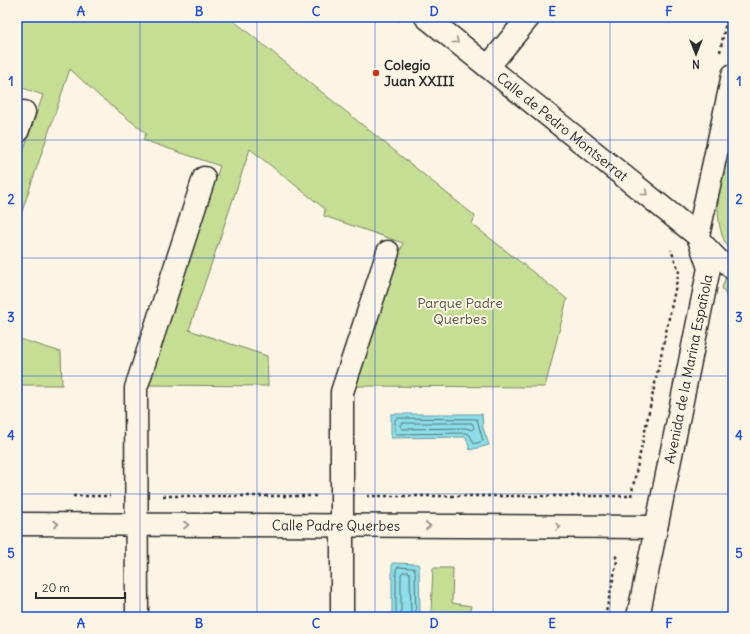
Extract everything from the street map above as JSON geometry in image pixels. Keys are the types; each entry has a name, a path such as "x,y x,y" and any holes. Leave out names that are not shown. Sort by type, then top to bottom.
{"street":[{"name":"Calle de Pedro Montserrat","path":"426,17 698,236"},
{"path":"488,67 529,17"},
{"path":"698,236 733,76"},
{"path":"136,617 136,388 204,178"},
{"name":"Avenida de la Marina Española","path":"638,617 709,268 698,236"},
{"path":"342,617 342,392 388,252"},
{"name":"Calle Padre Querbes","path":"17,524 656,527"}],"lane":[{"path":"698,236 733,272"}],"path":[{"path":"396,17 402,22"},
{"path":"719,56 727,17"},
{"path":"72,496 631,496 679,271 669,246"},
{"path":"606,617 617,561 615,551"}],"green space":[{"name":"Parque Padre Querbes","path":"17,17 229,17 475,216 472,224 567,299 545,387 355,386 403,243 324,216 325,209 250,149 189,330 267,356 268,386 147,385 220,166 143,140 146,133 99,96 70,69 17,226 17,169 43,95 17,86"},
{"path":"733,125 733,254 725,243 722,235 718,208 721,180"},
{"path":"733,255 733,308 722,288"},
{"path":"17,338 61,352 62,385 17,385"},
{"path":"433,568 453,568 452,603 471,606 469,617 446,617 446,615 431,612"}],"water":[{"path":"391,414 482,414 483,428 489,445 470,450 466,437 391,438"},
{"path":"392,563 419,564 420,616 423,617 392,617"}],"place":[{"name":"Colegio Juan XXIII","path":"376,73"}]}
